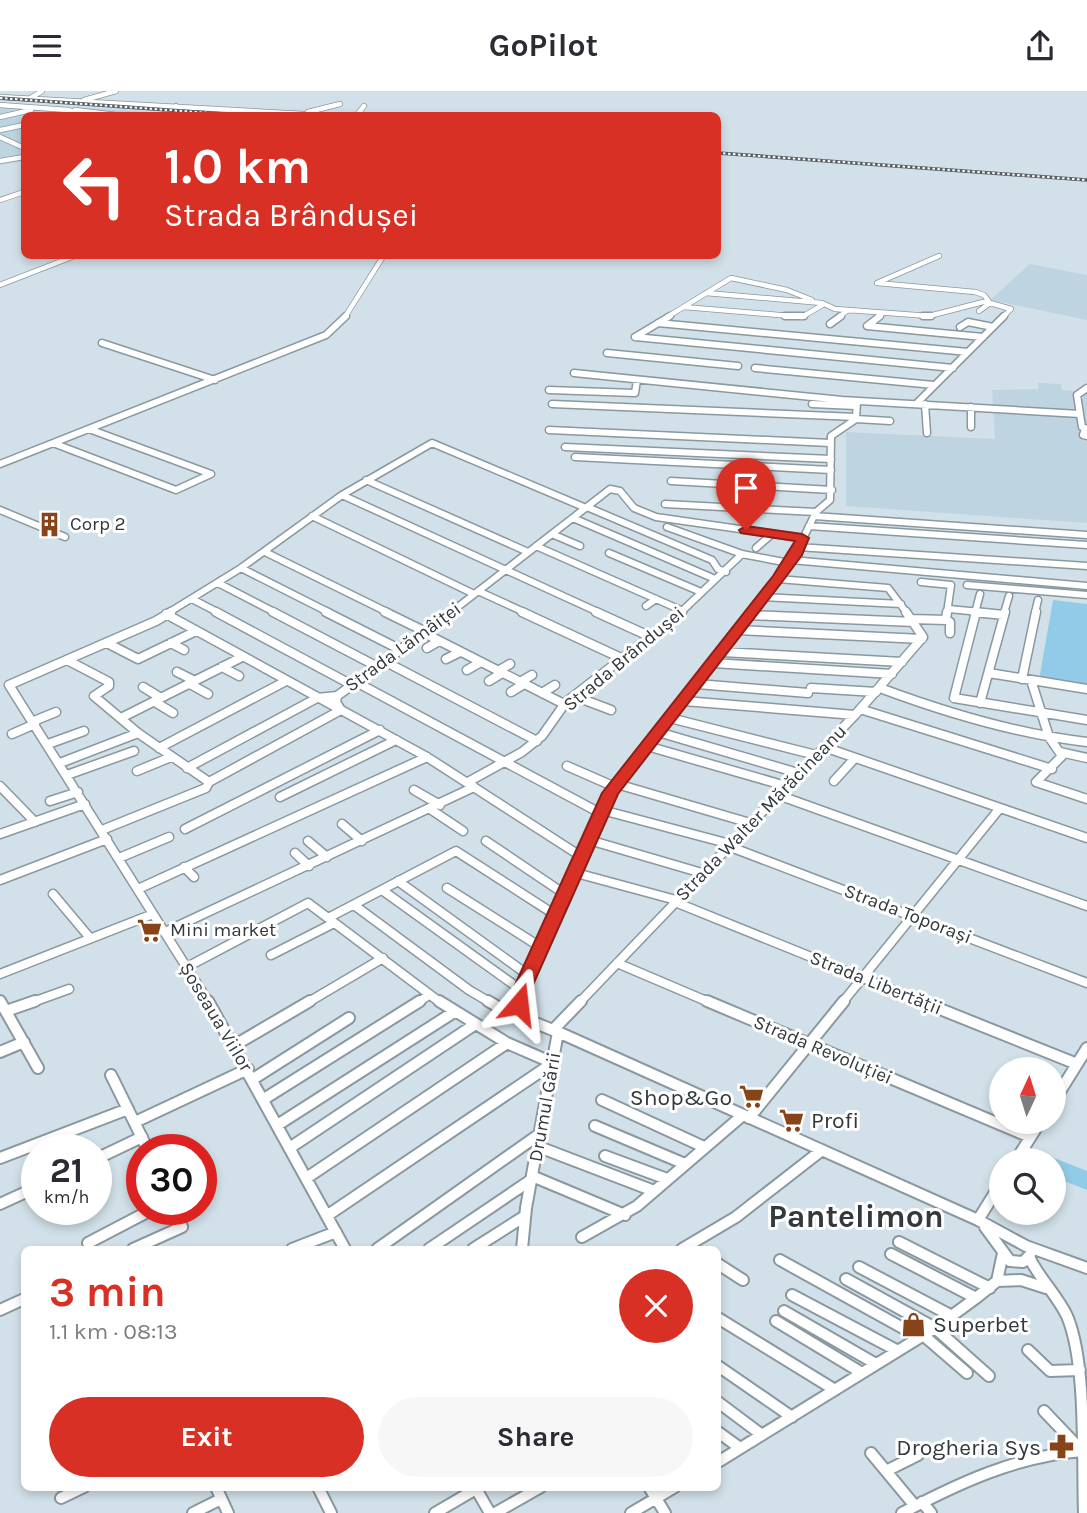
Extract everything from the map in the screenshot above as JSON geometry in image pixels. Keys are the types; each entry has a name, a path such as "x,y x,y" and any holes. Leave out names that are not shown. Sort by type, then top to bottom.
{"street":[{"path":"29,99 42,91"},
{"path":"102,91 114,91"},
{"path":"78,102 114,91"},
{"path":"0,97 258,112"},
{"path":"312,112 340,104"},
{"path":"0,105 105,112"},
{"path":"167,112 176,106"},
{"path":"360,112 365,106"},
{"path":"0,117 40,107"},
{"path":"66,112 72,111"},
{"path":"0,129 21,124"},
{"path":"0,137 21,147"},
{"path":"1,160 21,157"},
{"path":"0,200 21,193"},
{"path":"939,256 879,279 877,283 975,292 984,295 988,302"},
{"path":"0,285 67,259"},
{"path":"0,464 334,331 381,259"},
{"path":"916,404 953,368 1011,309 988,302 929,316 848,310 787,291 731,278 635,337 953,368"},
{"path":"706,293 823,304"},
{"path":"979,311 988,302"},
{"path":"684,307 803,317 823,304"},
{"path":"830,324 848,310"},
{"path":"867,326 883,313"},
{"path":"960,327 968,321 993,327"},
{"path":"658,323 968,352"},
{"path":"856,326 983,337"},
{"path":"763,349 782,334"},
{"path":"102,343 215,380"},
{"path":"607,353 738,366"},
{"path":"627,379 632,368"},
{"path":"755,368 934,385"},
{"path":"574,373 785,394 856,404 898,399 916,404 971,404 1080,414"},
{"path":"680,384 685,373"},
{"path":"549,390 634,396 637,380"},
{"path":"754,401 764,381"},
{"path":"813,400 817,387"},
{"path":"723,400 725,388"},
{"path":"1086,431 1077,395 1087,388"},
{"path":"842,400 844,390"},
{"path":"869,401 872,391"},
{"path":"784,403 785,394"},
{"path":"813,400 842,400 856,404"},
{"path":"552,404 890,421"},
{"path":"856,404 856,418"},
{"path":"925,404 927,433"},
{"path":"971,404 971,427"},
{"path":"524,1017 519,1008 521,990 557,916 601,811 616,785 790,562 815,514 830,500 832,433 856,418"},
{"path":"53,443 176,490 211,474 89,429"},
{"path":"550,430 830,443"},
{"path":"4,685 107,643 166,614 242,568 366,479 432,443 712,559 718,569 726,572"},
{"path":"565,447 831,459"},
{"path":"575,457 831,470"},
{"path":"366,479 528,552"},
{"path":"376,484 386,479"},
{"path":"671,481 832,489"},
{"path":"397,493 407,488"},
{"name":"Strada Lămâiței","path":"582,857 426,757 341,710 336,702 337,696 425,633 613,489 620,491 634,508 656,517 772,534"},
{"path":"342,495 651,637"},
{"path":"418,503 428,498"},
{"path":"665,504 1087,535"},
{"path":"439,512 450,507"},
{"path":"0,510 65,537"},
{"path":"312,516 621,658"},
{"path":"461,522 472,517"},
{"path":"573,517 715,579"},
{"path":"808,526 1087,545"},
{"path":"483,532 494,527"},
{"path":"667,527 742,554 790,562 1087,586"},
{"path":"552,534 580,546"},
{"path":"756,548 772,534 802,538"},
{"path":"536,546 683,611"},
{"path":"798,547 1087,566"},
{"path":"265,552 564,704"},
{"path":"609,553 701,592"},
{"name":"Strada Brândușei","path":"164,932 430,810 505,763 549,730 564,704 683,611 742,554"},
{"path":"242,568 401,650"},
{"path":"737,630 922,639 922,633 888,588 778,579"},
{"path":"921,582 951,585 946,620"},
{"path":"218,583 376,666"},
{"path":"1056,583 1057,593"},
{"path":"967,585 1087,595"},
{"path":"558,594 570,588"},
{"path":"980,594 954,698 1087,720"},
{"path":"577,603 588,596"},
{"path":"981,703 1009,596"},
{"path":"762,597 901,604"},
{"name":"Strada Toporași","path":"192,599 601,811 729,845 1087,983"},
{"path":"646,606 656,599"},
{"path":"1022,679 1038,600"},
{"path":"604,615 615,609"},
{"path":"949,609 1004,615"},
{"path":"166,614 341,710"},
{"path":"749,615 946,620 950,622 950,633"},
{"path":"623,624 634,618"},
{"path":"107,643 138,659 196,631"},
{"path":"427,648 446,633"},
{"name":"Strada Walter Mărăcineanu","path":"556,1031 702,873 858,712 922,639"},
{"path":"171,643 184,650"},
{"path":"446,659 467,643"},
{"path":"722,652 902,662"},
{"path":"467,670 489,653"},
{"path":"121,718 242,657"},
{"path":"67,660 109,682 110,685 94,696 138,733 209,782"},
{"path":"384,661 537,741"},
{"path":"713,663 892,674"},
{"path":"489,681 510,664"},
{"path":"222,667 239,676"},
{"path":"177,672 208,694"},
{"path":"989,673 1087,689"},
{"path":"511,692 532,675"},
{"path":"1031,680 1049,737 1062,758 1036,782 1087,799"},
{"path":"159,748 286,681"},
{"path":"697,684 810,691 878,690 1049,737 1087,742"},
{"name":"Șoseaua Viilor","path":"4,685 35,723 235,1045 343,1246"},
{"path":"542,693 555,685"},
{"path":"143,687 173,713"},
{"path":"187,768 317,698 337,696"},
{"path":"574,696 611,710"},
{"path":"684,701 858,712 1052,769"},
{"path":"0,880 206,788 209,782 341,710"},
{"path":"12,734 56,712"},
{"path":"670,718 816,755"},
{"path":"185,829 380,730"},
{"path":"48,744 85,731"},
{"path":"658,732 798,773"},
{"path":"60,763 138,733"},
{"path":"280,797 396,740"},
{"path":"647,746 786,786"},
{"path":"824,747 1087,838"},
{"path":"67,775 134,751"},
{"path":"1060,752 1087,758"},
{"path":"137,771 171,757"},
{"path":"138,889 426,757"},
{"path":"835,781 855,758"},
{"path":"567,766 616,785 750,823"},
{"path":"0,786 35,822"},
{"path":"414,790 440,805"},
{"path":"50,801 78,792"},
{"path":"161,794 170,803"},
{"path":"778,795 1087,906"},
{"path":"0,834 85,804"},
{"path":"582,1237 625,1215 704,1147 746,1117 809,1044 1000,808"},
{"path":"430,810 463,831"},
{"path":"342,824 362,841"},
{"path":"119,858 169,837"},
{"path":"589,840 702,873"},
{"path":"308,841 327,857"},
{"path":"486,841 566,895"},
{"path":"271,955 354,905 456,851 557,916"},
{"path":"295,853 309,866"},
{"path":"184,867 194,877"},
{"name":"Strada Libertății","path":"576,873 676,901 1077,1064"},
{"path":"398,881 528,975"},
{"path":"447,888 542,948"},
{"path":"382,890 521,990"},
{"path":"54,894 90,939"},
{"path":"187,967 308,903 454,1012 507,1043 553,1063"},
{"name":"Drumul Gării","path":"354,905 453,981 501,1010 556,1031 522,1246"},
{"path":"0,974 153,913"},
{"path":"235,1045 383,958"},
{"name":"Strada Revoluției","path":"617,963 1030,1137"},
{"path":"6,1011 69,989"},
{"path":"264,1098 429,995"},
{"path":"0,1001 38,1068"},
{"path":"279,1124 454,1012"},
{"path":"135,1122 251,1074 349,1018"},
{"path":"291,1147 474,1025"},
{"path":"556,1031 978,1220 1022,1254 1070,1322 1076,1342 1084,1391 1084,1513"},
{"path":"0,1052 24,1042"},
{"path":"308,1177 507,1043"},
{"path":"1066,1082 1087,1048"},
{"path":"328,1215 553,1063"},
{"path":"111,1075 141,1134"},
{"path":"602,1100 704,1147"},
{"path":"0,1158 128,1109"},
{"path":"595,1126 685,1164"},
{"path":"381,1246 541,1133"},
{"path":"1023,1148 1032,1134"},
{"path":"538,1147 654,1191"},
{"path":"691,1246 736,1217 822,1150"},
{"path":"606,1156 667,1179"},
{"path":"433,1246 532,1178 625,1215"},
{"path":"0,1204 21,1194"},
{"path":"978,1220 989,1202"},
{"path":"478,1246 525,1216"},
{"path":"978,1220 1003,1252 1051,1252 1087,1268"},
{"path":"88,1243 126,1223"},
{"path":"140,1246 181,1225"},
{"path":"300,1246 336,1232"},
{"path":"900,1242 995,1280 1025,1280 1049,1289"},
{"path":"995,1280 1005,1244 1022,1254"},
{"path":"891,1254 976,1298"},
{"path":"721,1460 935,1328 976,1298 1022,1254"},
{"path":"780,1260 921,1336 967,1373"},
{"path":"721,1266 743,1280"},
{"path":"859,1267 952,1316"},
{"path":"845,1279 935,1328 989,1376"},
{"path":"792,1295 898,1351"},
{"path":"0,1310 21,1300"},
{"path":"784,1311 876,1364"},
{"path":"721,1320 835,1390"},
{"path":"776,1321 862,1373"},
{"path":"1028,1350 1047,1370 1080,1370"},
{"path":"721,1368 792,1417"},
{"path":"721,1404 762,1435"},
{"path":"1044,1411 1082,1451"},
{"path":"721,1434 740,1448"},
{"path":"902,1513 972,1479 1060,1452 1082,1451"},
{"path":"871,1453 919,1504 931,1513"},
{"path":"886,1471 918,1455"},
{"path":"61,1498 76,1491"},
{"path":"320,1491 331,1513"},
{"path":"435,1513 471,1491"},
{"path":"478,1491 492,1513 533,1491"},
{"path":"193,1513 219,1493 228,1513"},
{"path":"631,1513 653,1493 665,1513"}],"shaded area":[{"path":"0,103 147,112 21,112 21,162 0,165"},
{"path":"1030,264 1087,275 1087,320 990,300"},
{"path":"1038,383 1061,384 1062,390 1075,391 1087,385 1087,523 846,506 846,432 995,439 992,390 1038,389"},
{"path":"1053,600 1087,604 1087,687 1039,680"},
{"path":"1066,1163 1087,1171 1087,1190 1066,1182"}],"railway":[{"path":"0,98 196,112"},
{"path":"721,153 1087,180"}],"place":[{"name":"Corp 2","path":"50,524"},
{"name":"Mini market","path":"150,930"},
{"name":"Shop&Go","path":"752,1097"},
{"name":"Profi","path":"791,1120"},
{"name":"Superbet","path":"913,1324"},
{"name":"Drogheria Sys","path":"1061,1447"}],"district":[{"name":"Pantelimon","path":"856,1216"}],"route":[{"path":"519,1004 521,990 557,916 610,793 778,579 795,555 802,538 746,530"}]}
